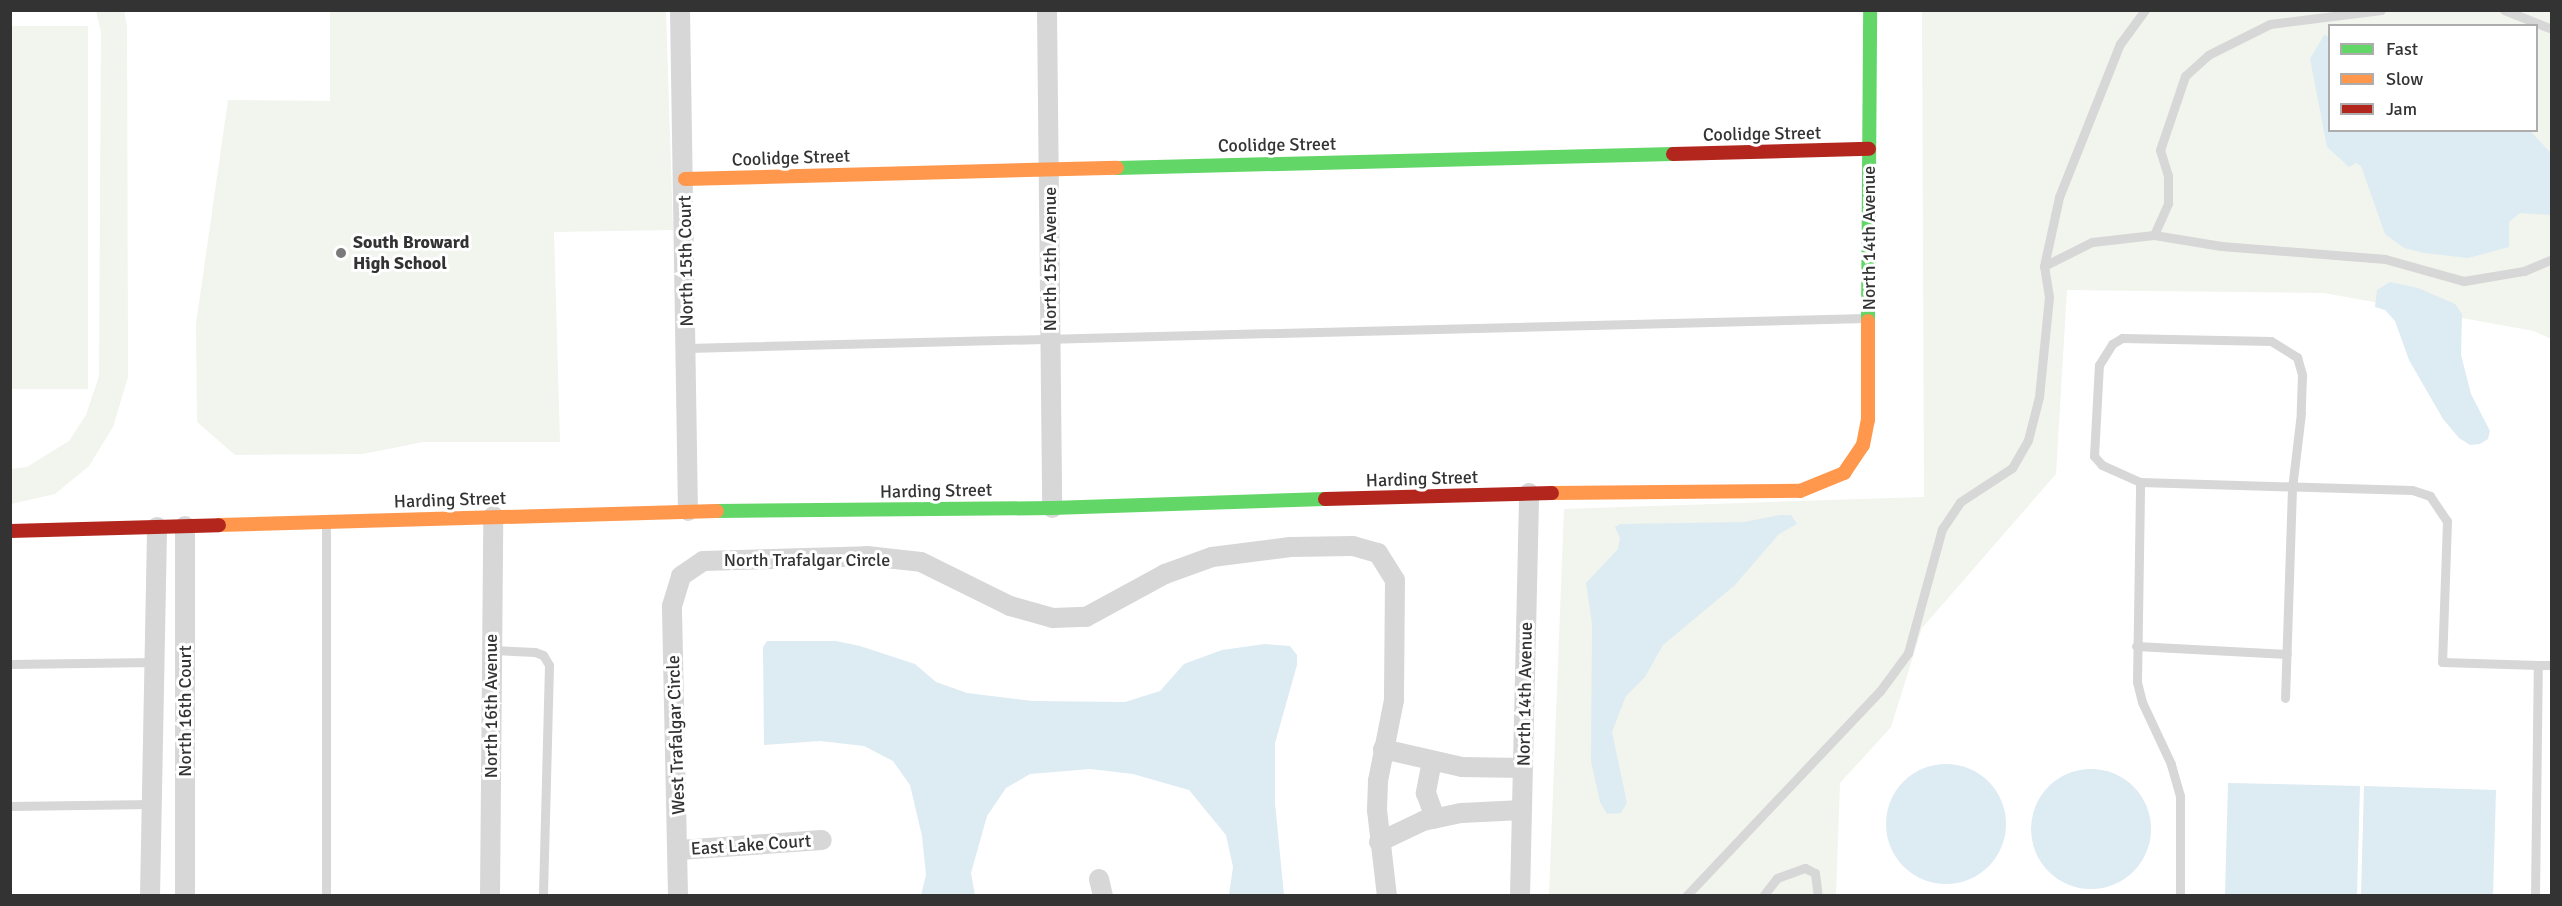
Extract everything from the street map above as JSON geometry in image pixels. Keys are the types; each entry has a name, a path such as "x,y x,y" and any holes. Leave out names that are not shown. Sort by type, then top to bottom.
{"street":[{"name":"North 15th Avenue","path":"1047,10 1052,508"},
{"name":"North 14th Avenue","path":"1852,461 1863,445 1868,420 1870,10"},
{"name":"North 15th Court","path":"681,11 688,511"},
{"name":"Coolidge Street","path":"685,179 1869,149"},
{"name":"Harding Street","path":"10,531 688,511 1052,508 1529,493 1800,491 1827,483 1844,473 1852,461"},
{"name":"North 14th Avenue","path":"1520,896 1529,493"},
{"name":"North 16th Avenue","path":"490,896 493,516"},
{"name":"North 16th Court","path":"185,526 185,896"},
{"name":"North 16th Court","path":"150,896 157,527"},
{"name":"North Trafalgar Circle","path":"681,576 703,561 867,556 921,562 1010,606 1064,618 1086,617 1165,574 1212,557 1311,547 1353,546 1378,553 1395,580 1394,700 1383,749"},
{"name":"West Trafalgar Circle","path":"678,896 680,850 672,606 681,576"},
{"path":"1387,896 1379,842 1378,781 1383,749 1462,767 1523,768"},
{"path":"1432,761 1426,793 1435,818"},
{"path":"1379,842 1435,818 1522,810"},
{"name":"East Lake Court","path":"680,850 822,840"}],"lane":[{"path":"681,11 685,10"},
{"path":"1686,896 1880,692 1908,653 1942,529 1960,502 2012,468 2028,440 2039,397 2049,297 2044,266 2059,197 2121,44 2145,10"},
{"path":"2154,235 2168,203 2168,176 2160,150 2185,76 2208,55 2270,24 2381,10"},
{"path":"2504,10 2552,29"},
{"path":"2044,266 2092,242 2154,235 2221,246 2385,259 2464,281 2524,271 2552,259"},
{"path":"687,348 1869,318"},
{"path":"2285,698 2292,488 2302,375 2297,357 2271,341 2122,338 2112,344 2099,365 2094,456 2102,465 2140,482 2292,488 2412,490 2430,496 2447,521 2442,662 2552,665"},
{"path":"2140,482 2136,646 2142,702 2171,764 2180,796 2180,896"},
{"path":"326,523 326,896"},
{"path":"2136,646 2287,654"},
{"path":"492,650 535,652 543,655 549,665 543,896"},
{"path":"10,664 155,662"},
{"path":"2535,896 2538,665"},
{"path":"10,806 152,804"},
{"path":"1763,896 1777,878 1805,868 1815,873 1818,896"}],"shaded area":[{"path":"96,11 124,11 127,25 128,377 113,427 89,466 55,494 11,504 11,469 27,467 69,441 86,415 99,376 101,32"},
{"path":"330,11 666,11 673,230 554,232 560,442 423,442 363,454 235,455 197,422 196,324 228,100 330,101"},
{"path":"1922,11 2551,11 2551,339 2534,331 2324,293 2067,290 2056,474 1922,628 1891,727 1840,783 1836,895 1549,896 1564,509 1924,497"},
{"path":"11,26 88,26 88,389 11,389"},
{"path":"2324,35 2328,37 2328,132 2531,132 2551,153 2551,215 2520,213 2509,222 2509,247 2468,258 2424,253 2404,248 2385,234 2361,166 2356,163 2349,167 2327,147 2310,59"},
{"path":"2390,282 2418,288 2455,304 2462,314 2461,355 2471,394 2490,431 2488,439 2480,444 2470,445 2459,438 2443,419 2409,360 2395,321 2385,310 2375,307 2377,290"},
{"path":"1791,515 1797,524 1779,534 1735,585 1663,645 1645,677 1626,696 1612,732 1627,803 1621,813 1607,814 1600,802 1591,761 1592,624 1586,583 1618,549 1620,538 1615,527 1620,524 1744,522"},
{"path":"767,641 836,641 860,646 915,664 936,682 967,693 1033,701 1125,702 1160,691 1184,664 1222,650 1265,644 1290,646 1297,655 1297,665 1275,743 1275,803 1284,895 1229,895 1233,867 1226,835 1189,790 1133,774 1090,769 1030,774 1006,788 987,816 971,873 975,895 921,895 926,875 922,836 910,785 893,761 864,746 820,741 764,745 763,647"},
{"path":"1946,764 1969,768 1989,781 2002,801 2006,824 2002,847 1989,867 1969,880 1946,884 1923,880 1903,867 1890,847 1886,824 1890,801 1903,781 1923,768"},
{"path":"2091,769 2114,773 2134,786 2147,806 2151,829 2147,852 2134,872 2114,885 2091,889 2068,885 2048,872 2035,852 2031,829 2035,806 2048,786 2068,773"},
{"path":"2228,783 2360,786 2357,895 2225,895"},
{"path":"2364,786 2496,790 2493,895 2361,895"}],"traffic: fast":[{"path":"1868,321 1870,10"},
{"path":"1117,168 1673,154"},
{"path":"717,511 1052,508 1325,499"}],"traffic: slow":[{"path":"685,179 1117,168"},
{"path":"1552,493 1800,491 1844,473 1863,445 1868,420 1868,321"},
{"path":"219,525 717,511"}],"traffic: jam":[{"path":"1673,154 1869,149"},
{"path":"1325,499 1552,493"},
{"path":"10,531 219,525"}],"place":[{"name":"South Broward High School","path":"341,253"}]}
